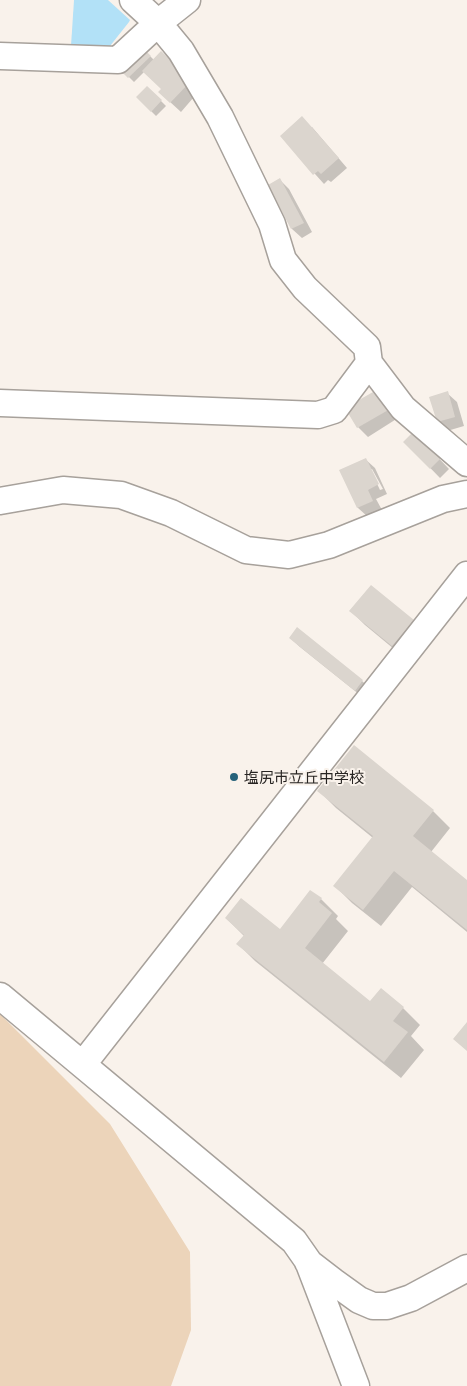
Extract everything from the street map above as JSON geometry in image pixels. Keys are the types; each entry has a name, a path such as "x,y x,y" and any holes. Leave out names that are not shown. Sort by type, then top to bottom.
{"street":[{"path":"133,0 158,23 181,51 220,117 272,224 283,260 305,288 367,348 369,363 403,408 467,463"},
{"path":"0,56 118,60 158,23 187,0"},
{"path":"0,403 318,415 334,410 369,363"},
{"path":"0,501 63,490 121,495 171,513 246,550 290,555 329,545 443,499 467,494"},
{"path":"83,1064 467,575"},
{"path":"0,996 294,1242 308,1261 359,1300 373,1306 387,1306 410,1298 467,1268"},
{"path":"308,1261 356,1386"}],"shaded area":[{"path":"0,1014 110,1124 190,1252 191,1330 171,1386 0,1386"}],"water":[{"path":"74,0 108,0 130,20 110,46 71,46"}],"building":[{"path":"145,50 151,56 128,78 122,72"},
{"path":"161,51 192,80 170,103 158,92 161,89 142,71"},
{"path":"147,86 162,100 151,112 136,97"},
{"path":"302,116 339,158 321,174 318,171 313,175 280,136"},
{"path":"280,178 304,223 291,229 268,185"},
{"path":"448,391 455,417 437,422 429,397"},
{"path":"373,392 375,395 380,392 390,409 357,428 345,408"},
{"path":"414,431 441,458 430,469 403,442"},
{"path":"366,458 379,484 368,490 373,501 357,508 339,470"},
{"path":"371,585 414,620 392,646 349,611"},
{"path":"297,627 363,680 355,691 289,638"},
{"path":"354,745 434,810 413,836 467,880 467,930 394,871 363,910 333,886 373,836 317,791"},
{"path":"310,890 322,898 319,902 332,913 305,948 370,1001 381,988 404,1007 393,1021 408,1032 384,1062 236,944 244,935 225,918 241,898 280,929"},
{"path":"467,1022 467,1051 453,1039"}],"place":[{"name":"塩尻市立丘中学校","path":"234,777"}]}
